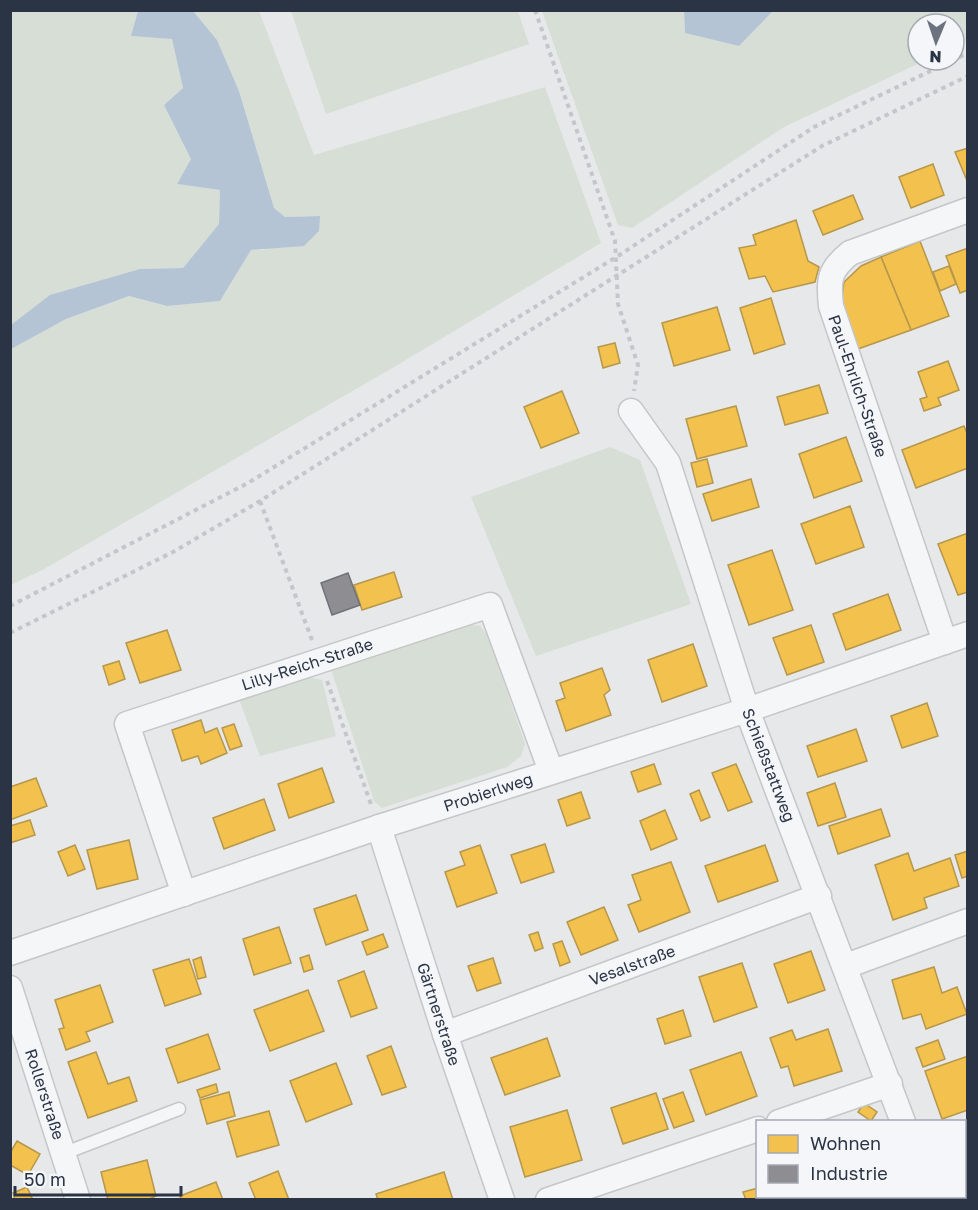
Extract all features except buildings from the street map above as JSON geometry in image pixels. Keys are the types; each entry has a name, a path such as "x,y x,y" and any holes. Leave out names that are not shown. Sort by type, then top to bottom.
{"street":[{"name":"Paul-Ehrlich-Straße","path":"945,642 831,306 828,285 835,265 850,253 968,210"},
{"name":"Schießstattweg","path":"631,411 668,463 747,710 846,966 902,1120"},
{"name":"Lilly-Reich-Straße","path":"184,894 127,723 490,605 551,771"},
{"name":"Probierlweg","path":"10,953 379,827 747,710 968,634"},
{"name":"Gärtnerstraße","path":"379,827 445,1034 502,1200"},
{"name":"Vesalstraße","path":"445,1034 819,896"},
{"path":"846,966 968,921"},
{"name":"Rollerstraße","path":"10,988 65,1153 78,1200"},
{"path":"784,1120 890,1084"},
{"path":"548,1200 756,1130"}],"lane":[{"path":"65,1153 179,1109"}],"path":[{"path":"535,10 615,241 618,256 618,304 638,365 631,411"},
{"path":"10,606 248,483 618,256 814,127 968,53"},
{"path":"10,633 173,552 260,501 617,278 822,146 968,76"},
{"path":"260,501 320,659 379,827"}],"shaded area":[{"path":"10,11 138,11 132,36 172,39 183,88 164,105 192,159 177,184 220,190 219,224 183,268 140,269 11,325"},
{"path":"193,11 259,11 314,155 545,87 601,243 394,367 44,569 11,585 10,349 66,319 129,296 167,306 220,301 251,250 264,250 320,216 285,217 274,208 239,91 217,40"},
{"path":"291,11 518,11 529,44 326,114"},
{"path":"542,11 684,11 685,33 739,46 773,11 967,11 966,41 966,12 906,12 906,69 784,127 632,228 618,225"},
{"path":"610,447 640,460 691,604 536,656 471,497"},
{"path":"463,624 480,626 488,636 525,744 521,756 507,767 382,808 374,801 330,666"},
{"path":"304,676 322,680 336,736 260,756 239,699"}],"water":[{"path":"138,11 193,11 217,40 239,91 274,208 285,217 320,216 319,231 304,246 251,250 220,301 167,306 129,296 66,319 11,349 11,325 50,295 140,269 183,268 219,224 220,190 177,184 191,159 164,105 183,88 172,39 131,36"},
{"path":"684,11 773,11 739,46 685,33"}]}
